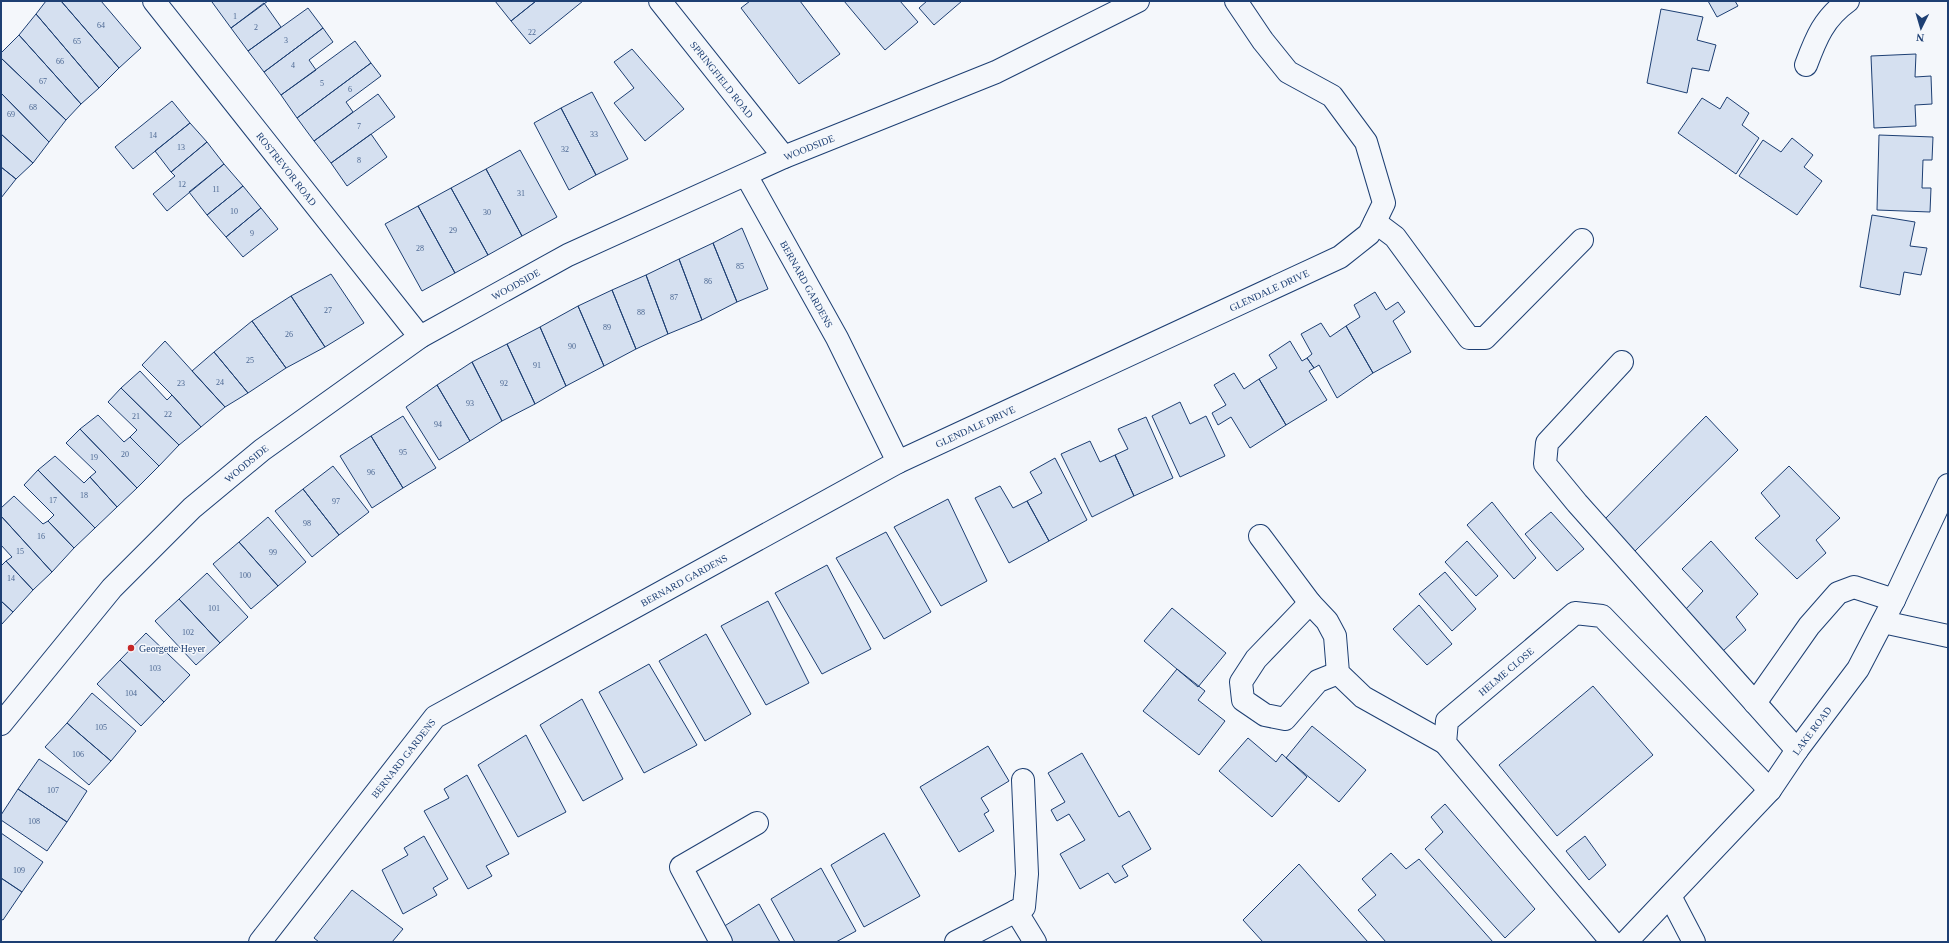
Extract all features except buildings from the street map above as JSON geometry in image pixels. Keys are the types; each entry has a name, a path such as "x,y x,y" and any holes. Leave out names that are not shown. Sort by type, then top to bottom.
{"street":[{"name":"ROSTREVOR ROAD","path":"154,1 420,337"},
{"name":"SPRINGFIELD ROAD","path":"660,1 784,157"},
{"name":"WOODSIDE","path":"1,724 112,588 192,508 262,450 420,337 568,255 784,157 996,72 1138,1"},
{"name":"GLENDALE DRIVE","path":"898,462 1340,257 1369,234 1384,203 1366,142 1332,96 1288,72 1263,41 1236,1"},
{"path":"1806,65 1818,34 1836,10 1848,1"},
{"name":"BERNARD GARDENS","path":"260,942 435,717 898,462 837,338 746,175"},
{"path":"1375,222 1396,237 1469,338 1485,338 1582,240"},
{"path":"1622,362 1547,443 1545,464 1577,503 1797,750"},
{"name":"LAKE ROAD","path":"1626,942 1770,790 1797,750 1858,669 1894,600 1948,485"},
{"path":"1260,536 1310,603 1327,621 1334,636 1338,673 1363,697 1445,743 1612,942"},
{"path":"1755,703 1809,626 1838,593 1854,587 1894,600"},
{"path":"1310,603 1256,659 1241,682 1243,700 1265,715 1285,719 1318,681 1338,673"},
{"name":"HELME CLOSE","path":"1445,743 1447,720 1575,613 1602,616 1770,790"},
{"path":"1883,622 1948,636"},
{"path":"956,942 1024,907 1027,874 1023,780"},
{"path":"721,942 681,867 757,823"},
{"path":"1670,896 1694,942"},
{"path":"1016,911 1035,942"}],"place":[{"name":"Georgette Heyer","path":"131,648"}]}
